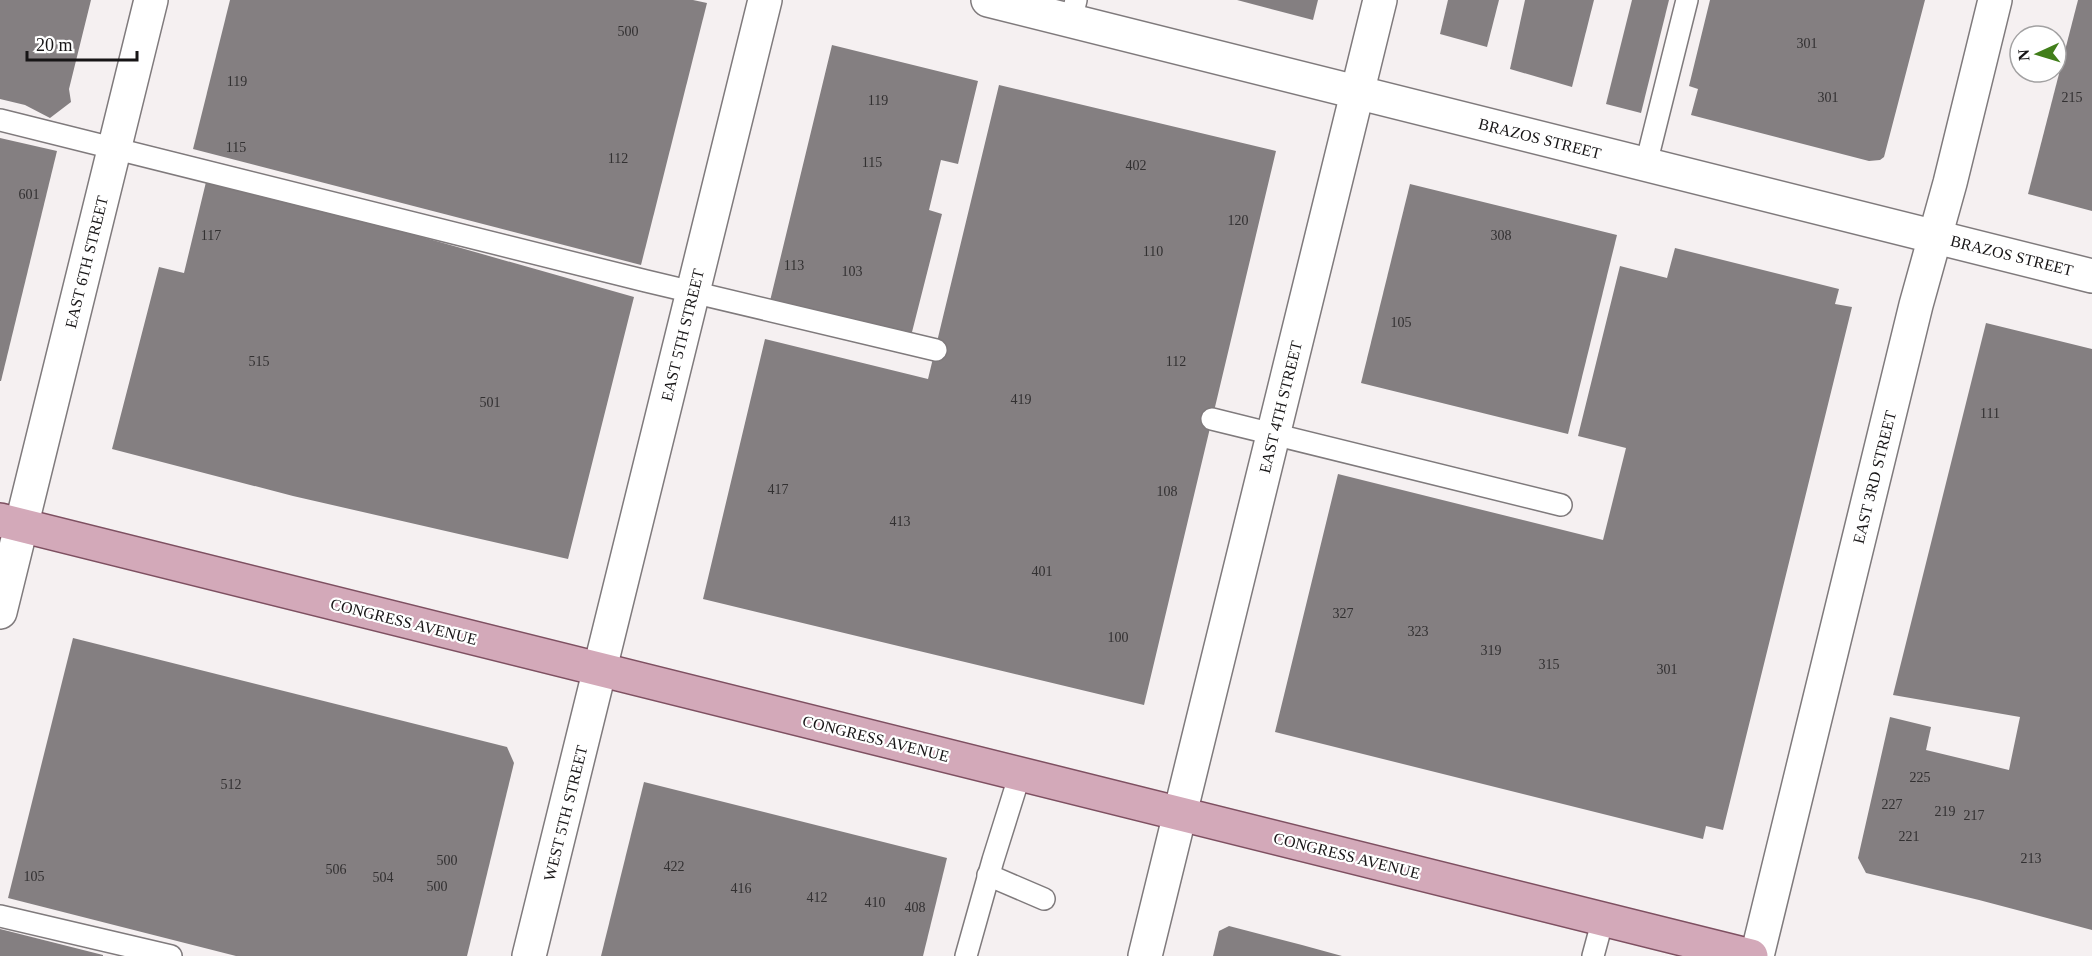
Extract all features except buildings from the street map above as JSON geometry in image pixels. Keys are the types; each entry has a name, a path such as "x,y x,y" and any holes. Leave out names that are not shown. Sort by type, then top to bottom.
{"main road":[{"name":"CONGRESS AVENUE","path":"11,522 1751,956"}],"street":[{"name":"EAST 6TH STREET","path":"0,612 11,522 114,148 151,0"},
{"name":"EAST 5TH STREET","path":"600,670 765,0"},
{"name":"BRAZOS STREET","path":"988,0 1073,10 1357,92 2092,276"},
{"name":"EAST 4TH STREET","path":"1145,956 1380,0"},
{"name":"EAST 3RD STREET","path":"1757,956 1913,316 1936,236 1995,0"},
{"name":"WEST 5TH STREET","path":"529,956 600,670"}],"lane":[{"path":"1646,164 1687,0"},
{"path":"0,120 936,350"},
{"path":"1212,418 1562,505"},
{"path":"966,956 988,875 1020,774"},
{"path":"988,875 1044,899"},
{"path":"0,916 171,956"},
{"path":"1593,956 1603,919"}]}
